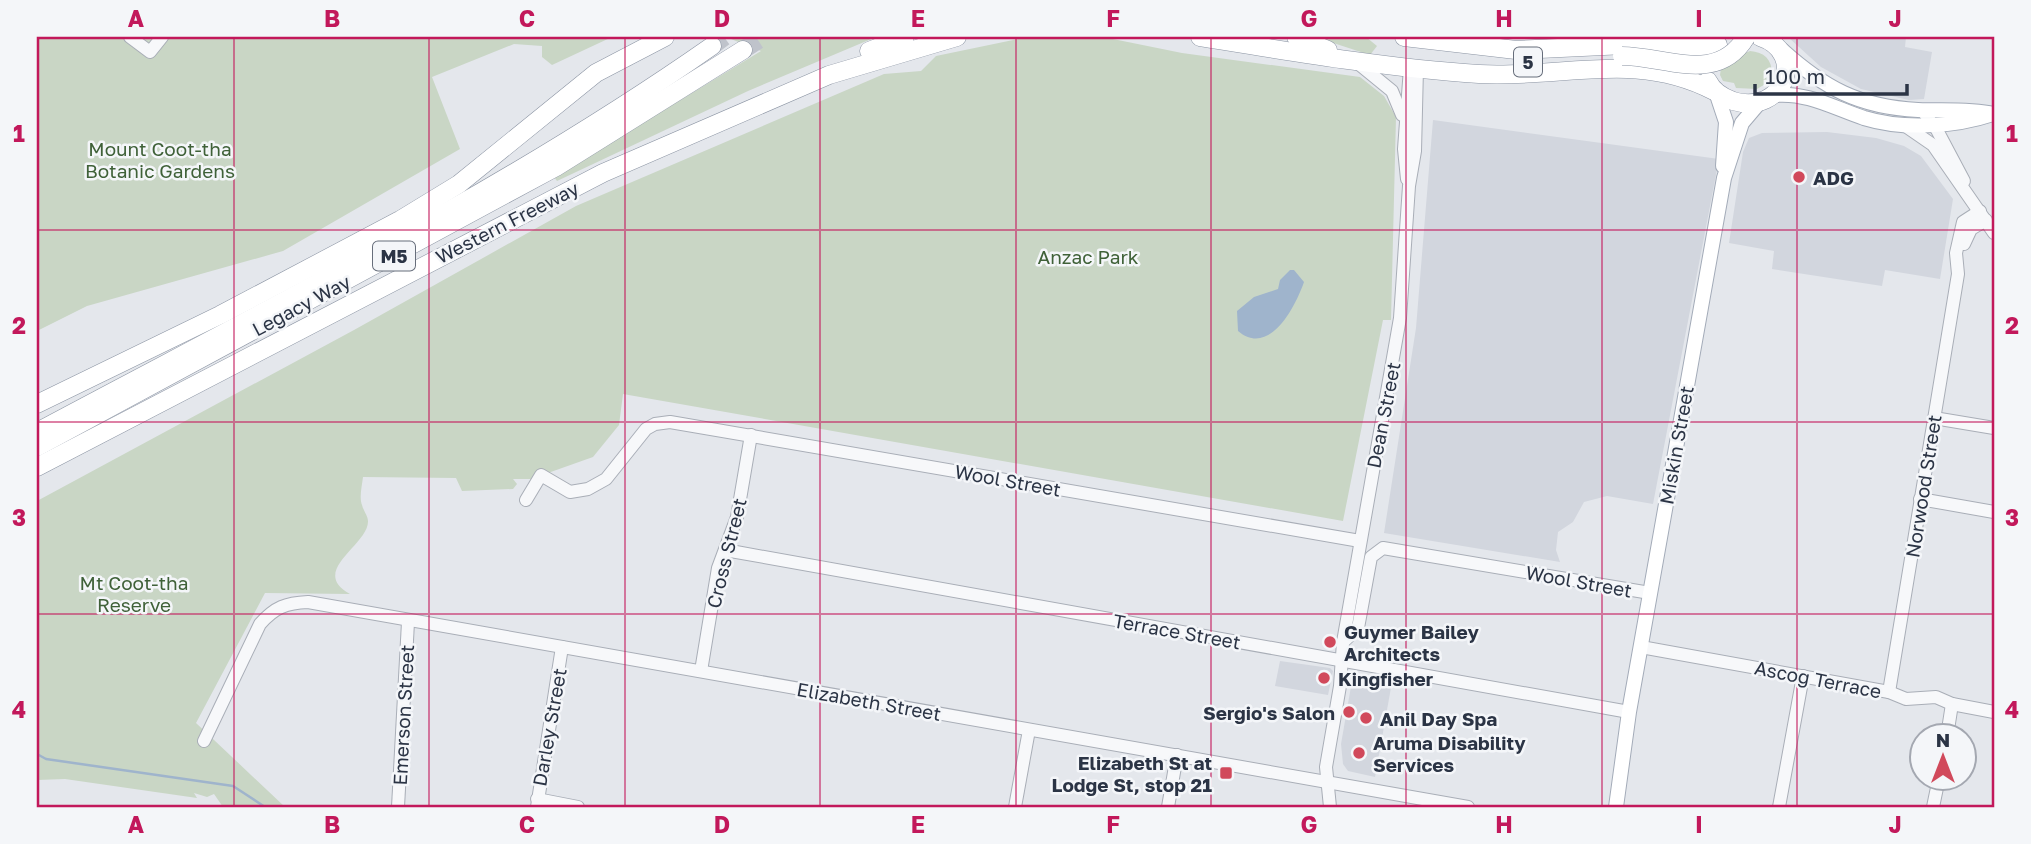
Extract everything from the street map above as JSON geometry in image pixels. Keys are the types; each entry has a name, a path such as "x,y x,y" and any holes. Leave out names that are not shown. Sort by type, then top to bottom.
{"highway":[{"name":"M5","path":"37,404 232,309 400,220 459,184 596,73 665,37"},
{"path":"829,75 874,48 905,37"},
{"name":"Western Freeway","path":"37,467 558,195 645,154 829,75 957,37"},
{"path":"1200,37 1351,60"},
{"path":"1296,37 1351,60"},
{"name":"5","path":"1404,37 1516,50 1615,51 1706,66 1729,57 1746,37"},
{"name":"5","path":"1351,60 1420,69 1615,51 1644,39 1700,37"},
{"path":"1420,69 1483,74 1637,68 1683,77 1737,102 1759,103 1775,95 1782,84 1786,67 1767,39"},
{"path":"1615,51 1684,51 1728,40"},
{"path":"1715,92 1707,79 1709,57 1728,40"},
{"name":"Legacy Way","path":"37,432 486,190 625,106 712,46"},
{"name":"Legacy Way","path":"37,447 556,167 743,50"}],"main road":[{"path":"1767,39 1806,73 1835,89 1875,104 1922,110 1972,110 1994,114"},
{"name":"Miskin Street","path":"1715,92 1726,122 1724,178"},
{"path":"1775,95 1802,96 1872,120 1904,125 1975,120 1994,114"},
{"name":"Miskin Street","path":"1616,807 1629,712 1724,178 1742,123 1759,103"},
{"name":"Miskin Street","path":"1608,807 1624,723 1629,712"}],"street":[{"path":"130,37 150,52 162,37"},
{"path":"1351,60 1376,75 1394,93 1401,108 1404,129"},
{"name":"Dean Street","path":"1409,186 1404,129 1420,69"},
{"name":"Dean Street","path":"1329,807 1327,758 1343,642 1400,318 1409,186 1415,155 1412,106"},
{"path":"1922,110 1933,124 1972,199"},
{"path":"1904,125 1929,141 1994,233"},
{"name":"Norwood Street","path":"1889,692 1957,280 1956,254 1962,224 1983,215"},
{"path":"1934,418 1994,428"},
{"name":"Wool Street","path":"526,500 541,475 570,492 600,484 646,429 655,424 670,422 1360,541"},
{"name":"Cross Street","path":"701,671 718,568 737,517 751,435"},
{"path":"1920,499 1994,512"},
{"name":"Dean Street","path":"1343,642 1358,628 1371,557 1383,548"},
{"name":"Wool Street","path":"1383,548 1650,593"},
{"name":"Terrace Street","path":"725,550 1629,712"},
{"name":"Elizabeth Street","path":"204,741 260,624 271,612 285,603 308,602 408,622 701,671 1468,807"},
{"name":"Emerson Street","path":"398,807 408,622"},
{"name":"Darley Street","path":"537,803 562,647"},
{"name":"Ascog Terrace","path":"1641,647 1889,692 1906,699 1936,697 1952,704 1994,712"},
{"path":"1779,807 1803,676"},
{"path":"1949,722 1952,704"},
{"path":"1015,807 1029,730"},
{"path":"1168,807 1177,755"},
{"path":"537,803 578,807"}],"shaded area":[{"path":"1788,37 1906,37 1905,47 1932,52 1924,99 1909,100 1861,89 1821,67"},
{"path":"1433,120 1719,159 1653,504 1607,496 1584,502 1573,522 1558,532 1556,550 1560,562 1384,533 1416,328"},
{"path":"1827,132 1876,138 1904,146 1921,156 1953,199 1940,279 1885,270 1882,286 1772,269 1774,251 1729,243 1743,152 1749,138 1762,133"},
{"path":"1280,661 1330,668 1333,671 1328,695 1275,686"},
{"path":"1353,675 1392,682 1375,777 1348,771 1343,764 1341,744"}],"green space":[{"name":"Mount Coot-tha Botanic Gardens","path":"37,37 612,37 552,65 542,57 542,46 514,44 432,77 460,149 283,251 87,306 37,331"},
{"path":"876,37 748,91 557,181 554,177 761,51 731,39 700,39"},
{"name":"Anzac Park","path":"1028,37 1108,38 1182,53 1360,77 1384,96 1396,117 1391,320 1383,320 1343,521 623,394 619,425 593,457 531,479 513,479 517,484 513,489 462,491 456,478 363,477 361,499 368,519 366,530 344,558 335,576 339,585 350,594 265,593 196,723 285,807 223,807 214,794 207,797 194,793 197,798 65,779 37,780 37,501 354,330 576,206 884,74 921,71 936,56"},
{"path":"1315,37 1366,37 1377,46 1370,55"},
{"path":"1750,51 1769,60 1772,74 1766,77 1767,83 1757,89 1736,88 1734,83 1723,81 1720,75 1722,62"}],"water":[{"path":"1290,270 1294,270 1304,282 1295,303 1280,325 1261,338 1250,338 1238,331 1237,311 1254,297 1278,289 1280,280"}],"waterway":[{"path":"37,754 46,759 233,786 265,807"}],"tunnel":[{"path":"712,46 724,37"},
{"path":"743,50 763,37"}],"place":[{"name":"ADG","path":"1799,177"},
{"name":"Guymer Bailey Architects","path":"1330,642"},
{"name":"Kingfisher","path":"1324,678"},
{"name":"Sergio's Salon","path":"1349,712"},
{"name":"Anil Day Spa","path":"1366,718"},
{"name":"Aruma Disability Services","path":"1359,753"},
{"name":"Elizabeth St at Lodge St, stop 21","path":"1226,773"}],"park label":[{"name":"Mt Coot-tha Reserve","path":"134,593"}]}
